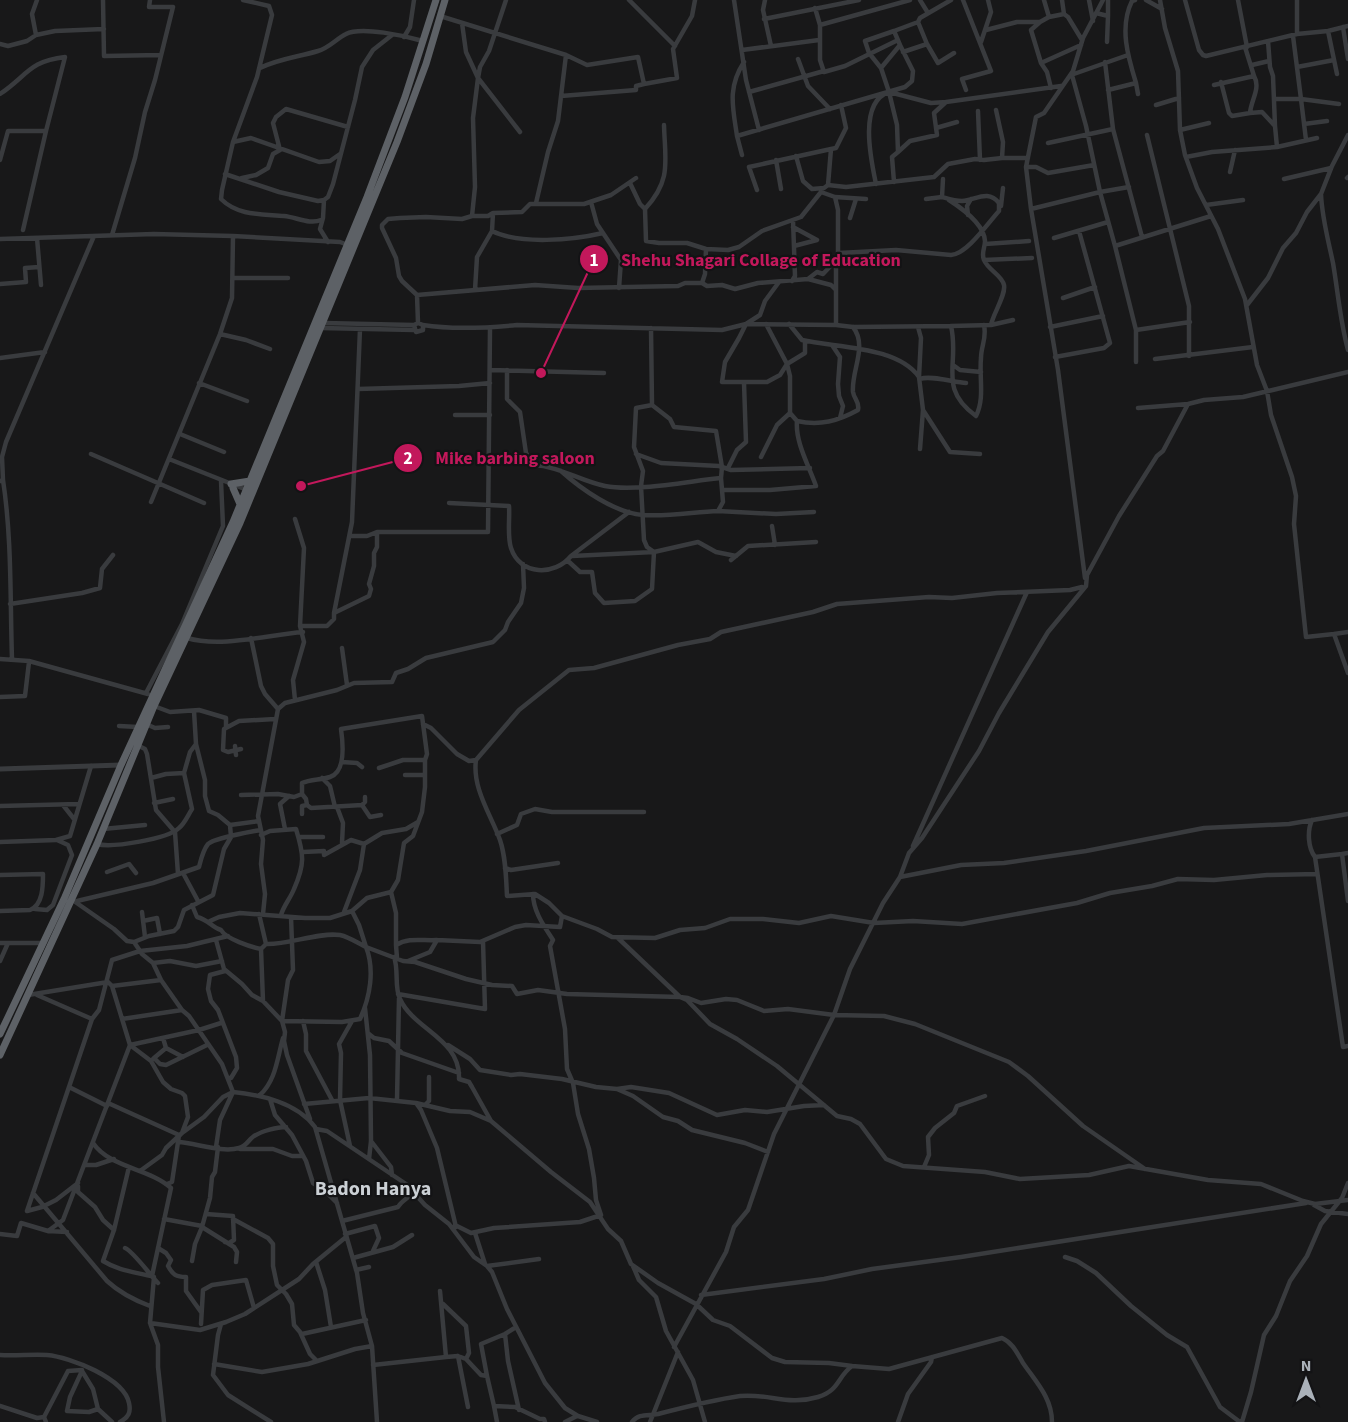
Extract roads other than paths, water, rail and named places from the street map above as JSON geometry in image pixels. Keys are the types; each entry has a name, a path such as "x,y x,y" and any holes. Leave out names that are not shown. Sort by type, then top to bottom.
{"highway":[{"path":"0,1034 64,899 138,727 149,694 187,624 240,506 249,493 250,480 348,245 405,97 436,0"},
{"path":"0,1055 3,1041 28,995 97,844 154,706 226,555 249,493 322,326 413,100 445,0"},
{"path":"240,506 227,484 250,480"}],"street":[{"path":"36,34 32,14 37,0"},
{"path":"103,0 105,56 161,55"},
{"path":"150,0 149,7 173,8"},
{"path":"112,235 135,158 175,0"},
{"path":"243,0 266,4 273,12 260,68 233,142 221,199 236,208 255,214 285,216 312,222 321,220"},
{"path":"404,37 410,27 414,0"},
{"path":"472,216 476,187 473,118 478,78 480,67 489,51 506,0"},
{"path":"629,0 675,46"},
{"path":"561,96 636,90 636,86 677,78 673,49 692,16 695,0"},
{"path":"734,0 749,92 759,130"},
{"path":"808,0 820,25 820,60 824,71"},
{"path":"764,19 858,0"},
{"path":"820,25 910,0"},
{"path":"920,0 928,14"},
{"path":"898,152 897,124 889,92 881,68 869,53 865,40 918,22 920,18 951,0"},
{"path":"963,0 991,71 962,79 966,90"},
{"path":"981,42 991,12 988,0"},
{"path":"1044,0 1049,17"},
{"path":"1062,0 1064,14 1068,17 1081,43"},
{"path":"1089,0 1093,21"},
{"path":"1086,586 1026,167 1036,117 1044,113 1071,75 1081,43 1103,0"},
{"path":"1107,42 1108,0"},
{"path":"1135,0 1132,1 1127,16 1128,55 1138,94"},
{"path":"1146,0 1161,9"},
{"path":"1160,0 1164,28 1178,71 1180,130 1186,157 1247,305 1252,347 1267,391 1271,415 1287,457 1296,496 1294,525 1306,637 1348,632"},
{"path":"1185,0 1199,50 1203,55 1212,55 1295,35 1328,31 1345,26 1348,59"},
{"path":"1238,0 1246,47 1257,81 1256,95 1250,113"},
{"path":"1297,0 1295,35 1297,67 1306,140"},
{"path":"764,1 764,19 771,46"},
{"path":"1051,88 1031,30 1049,17 1064,14"},
{"path":"1096,14 1107,16"},
{"path":"440,16 566,55 587,65 638,57 644,84"},
{"path":"918,22 938,63 954,53"},
{"path":"986,30 1017,22 1040,22"},
{"path":"462,23 466,52 478,78 520,132"},
{"path":"0,44 8,46 27,41 36,34 55,31 104,29"},
{"path":"260,68 324,49 346,34 356,31 366,30 423,41"},
{"path":"737,136 905,87 912,81 913,71 894,31"},
{"path":"1328,31 1337,74"},
{"path":"225,174 279,192 318,201 328,197 364,63 373,50 392,35"},
{"path":"742,50 819,40"},
{"path":"1268,41 1269,61 1273,76 1277,147"},
{"path":"749,92 845,66 869,53 899,42"},
{"path":"881,68 899,42"},
{"path":"1041,63 1081,43"},
{"path":"903,52 927,44"},
{"path":"536,203 558,121 566,55"},
{"path":"1071,75 1128,55"},
{"path":"0,94 24,72 43,60 65,57 23,230"},
{"path":"798,59 808,86 830,109"},
{"path":"1297,67 1334,60"},
{"path":"1252,65 1269,61"},
{"path":"742,155 732,99 736,75 744,62"},
{"path":"1105,62 1113,129 1142,237"},
{"path":"1071,75 1136,330 1136,362"},
{"path":"1214,85 1254,76"},
{"path":"1221,82 1228,113 1233,116 1262,112 1275,126"},
{"path":"1108,90 1136,83"},
{"path":"876,184 869,128 871,111 883,93 889,92 931,103 1061,86"},
{"path":"1156,105 1179,98"},
{"path":"1274,99 1301,99 1339,104"},
{"path":"934,113 946,102"},
{"path":"894,182 892,157 910,141 937,135 931,103"},
{"path":"757,190 749,167 836,148 846,129 841,105"},
{"path":"280,150 273,123 276,117 286,109 348,127"},
{"path":"996,110 1002,142 1002,158"},
{"path":"978,111 980,160"},
{"path":"1304,123 1327,121"},
{"path":"936,128 957,122"},
{"path":"1180,130 1209,123"},
{"path":"664,125 666,171 661,186 645,209 646,240 659,243 687,243 706,249 728,250 739,247 762,231 801,217 821,192 835,197 866,200"},
{"path":"1048,143 1113,129"},
{"path":"0,160 8,131"},
{"path":"0,132 46,131"},
{"path":"1147,135 1190,312 1189,356"},
{"path":"1247,305 1268,278 1283,248 1296,233 1307,212 1321,194 1348,135"},
{"path":"233,142 250,138 280,150 325,163 340,154"},
{"path":"1186,157 1277,147 1317,138"},
{"path":"796,156 803,181 812,189 824,188 828,184 831,149"},
{"path":"241,178 256,175 268,168 273,154 280,150"},
{"path":"1230,172 1235,150"},
{"path":"828,184 846,187 934,177 948,164 1002,158 1028,158"},
{"path":"776,160 781,189"},
{"path":"1026,167 1036,167 1048,173 1094,165"},
{"path":"1284,179 1331,168"},
{"path":"419,326 417,295 399,276 396,258 388,246 382,225 388,219 426,217 462,219 472,216 488,216 493,213 522,212 530,204 536,203 584,204 611,195 636,178"},
{"path":"943,179 944,198"},
{"path":"630,183 640,204 645,209"},
{"path":"839,253 896,250 956,255 983,230 999,211 1003,188"},
{"path":"1031,209 1100,192 1129,188"},
{"path":"1321,194 1326,239 1333,261 1343,333 1348,350"},
{"path":"926,199 944,198 961,201 984,195 992,196 999,203 999,211"},
{"path":"835,197 838,210 836,217 839,253 836,262 836,325"},
{"path":"944,198 968,215 983,230 984,260 1002,280 1004,286 991,325"},
{"path":"850,218 856,199"},
{"path":"968,215 967,206 971,199"},
{"path":"324,200 320,229 328,242"},
{"path":"1206,205 1243,200"},
{"path":"591,202 597,224 621,260 619,288"},
{"path":"476,290 477,257 484,243 490,238 493,213"},
{"path":"1115,246 1212,216"},
{"path":"792,281 795,276 793,220"},
{"path":"1054,238 1107,222"},
{"path":"794,227 817,240 794,246"},
{"path":"492,231 515,238 534,239 574,238 603,233"},
{"path":"1055,357 1109,345 1079,231"},
{"path":"0,239 112,235 233,236 348,245"},
{"path":"12,659 11,567 2,481 3,449 94,236"},
{"path":"151,502 220,334 232,298 233,236"},
{"path":"37,237 41,285"},
{"path":"985,244 1029,241"},
{"path":"702,283 705,274 706,249"},
{"path":"984,260 1032,258"},
{"path":"808,279 817,272 823,274 836,262"},
{"path":"0,284 27,282 25,268 39,267"},
{"path":"233,278 288,278"},
{"path":"417,295 535,285 619,288 702,283 707,286 722,285 735,289 758,283 808,279 831,285 835,289"},
{"path":"779,282 765,301 760,315 747,324 725,362 722,382 766,382 783,372 787,364 805,353 805,341"},
{"path":"1063,298 1095,287"},
{"path":"1050,327 1103,316"},
{"path":"322,326 490,328 517,325 722,330 747,324 918,327 991,325 1013,320"},
{"path":"1136,330 1190,322"},
{"path":"766,324 787,364 790,376 790,413 797,421 814,425 840,418 859,408 853,392 859,350 858,336 853,327"},
{"path":"789,324 805,341 820,341 899,359 912,367 919,378"},
{"path":"951,326 954,346 951,382 955,393 976,416 981,398 984,325"},
{"path":"322,326 360,329 419,326"},
{"path":"918,327 921,338 919,378 923,410 920,449"},
{"path":"350,536 367,536 377,532 488,532 490,328"},
{"path":"651,328 652,405"},
{"path":"300,626 327,626 334,619 350,536 354,501 360,329"},
{"path":"220,334 270,349"},
{"path":"832,345 840,357 838,384 843,410 840,418"},
{"path":"1155,359 1252,347"},
{"path":"0,358 45,352"},
{"path":"953,365 960,370 981,372"},
{"path":"490,370 604,373"},
{"path":"507,370 507,399 520,412 526,453 533,465 546,465 604,486 641,486 721,478"},
{"path":"1137,408 1243,397 1348,372"},
{"path":"777,376 790,376"},
{"path":"919,378 966,383"},
{"path":"199,383 247,401"},
{"path":"358,389 490,383"},
{"path":"718,511 723,502 721,478 725,467 746,442 744,383"},
{"path":"911,852 979,751 1048,632 1086,586 1087,575 1119,516 1157,456 1163,451 1188,404"},
{"path":"654,552 645,544 641,486 643,471 634,447 636,408 652,405 670,419 674,427 716,431 725,467"},
{"path":"923,410 950,452 980,454"},
{"path":"761,457 777,425 790,413"},
{"path":"455,415 490,415"},
{"path":"723,490 770,490 816,486 796,428 797,421"},
{"path":"180,434 224,452"},
{"path":"91,454 204,502"},
{"path":"636,454 666,463 740,470 810,468"},
{"path":"169,459 249,493"},
{"path":"561,471 597,498 642,515 718,511 777,514 814,512"},
{"path":"0,659 29,662 149,694 182,624 223,526 227,484"},
{"path":"263,1001 264,946 261,914 265,894 259,821 278,709 285,703 337,690 346,685 392,682 396,673 426,658 493,642 505,630 521,603 524,588 522,564 511,547 509,506 449,503"},
{"path":"522,564 538,571 552,570 564,565 569,558 629,512"},
{"path":"295,519 304,548 300,626 304,642 293,680 295,700"},
{"path":"772,526 775,545"},
{"path":"334,613 369,596 374,553 377,547 377,532"},
{"path":"569,558 654,552 698,542 716,552 736,556"},
{"path":"731,560 748,546 816,542"},
{"path":"569,558 580,572 591,572 595,593 601,601 607,603 635,601 652,589 654,552"},
{"path":"10,604 100,588 102,569 113,555"},
{"path":"1086,586 1070,590 837,604 813,612 721,632 710,639 678,645 594,668 569,670 519,710 476,760 474,771 480,792 504,852 507,896 533,894 549,903 562,916 597,928 612,937 658,937 680,930 705,928 730,919 763,919 799,923 831,916 874,923 913,921 969,923 1077,903 1110,893 1178,879 1214,880 1267,875 1317,874"},
{"path":"674,1347 726,1252 734,1227 748,1209 786,1110 834,1015 850,969 883,903 900,877 1027,591"},
{"path":"187,638 205,641 303,632"},
{"path":"1334,634 1348,670"},
{"path":"251,638 261,686 278,709"},
{"path":"342,648 346,685"},
{"path":"0,697 25,696 29,662"},
{"path":"154,706 170,712 205,711 226,718 226,727"},
{"path":"71,899 114,929 127,941 134,942 145,937 171,932 178,927 183,910 215,892 214,884 219,875 224,849 231,837 230,825 218,815 209,812 205,796 205,780 196,744 194,711"},
{"path":"362,805 311,808 302,794 302,783 334,775 342,762 342,729 422,716 427,754 425,787 418,822 412,836 404,843 398,880 391,892 396,913 399,996 397,1100"},
{"path":"237,750 228,752 223,750 222,732 226,727 239,721 275,719"},
{"path":"146,724 155,728 168,728"},
{"path":"423,724 431,728 457,754 469,762 476,760"},
{"path":"119,726 138,727"},
{"path":"97,844 106,846 156,839 175,832 184,823 191,810 184,772 190,752 196,744"},
{"path":"137,745 145,749 154,803 159,814 175,832 180,873 198,901"},
{"path":"379,768 403,760 425,760"},
{"path":"342,762 357,763 362,767"},
{"path":"0,769 121,765"},
{"path":"0,842 55,840 70,836 91,766"},
{"path":"151,778 184,772"},
{"path":"405,775 424,775"},
{"path":"322,778 330,786 343,823 342,843"},
{"path":"241,795 302,794"},
{"path":"190,798 205,796"},
{"path":"285,829 280,804 289,796"},
{"path":"362,805 365,802 364,797"},
{"path":"154,803 173,799"},
{"path":"0,806 78,804"},
{"path":"63,805 74,819"},
{"path":"302,814 302,806 307,805"},
{"path":"362,805 370,817 381,815"},
{"path":"497,834 517,825 521,814 535,809 583,813 644,812"},
{"path":"900,877 961,866 1004,863 1086,851 1204,828 1288,824 1348,814"},
{"path":"1312,820 1308,828 1312,854 1315,857 1343,1047 1348,1046"},
{"path":"230,825 259,821"},
{"path":"303,852 324,851 324,855 342,843 351,840 364,844 382,833 406,829 418,822"},
{"path":"103,829 145,825"},
{"path":"71,899 78,901 153,883 199,867 209,843 233,835 296,826 304,859 300,874 281,915"},
{"path":"299,837 323,837"},
{"path":"0,911 46,910 53,905 72,855 68,845 55,840"},
{"path":"210,921 240,913 321,919 339,916 344,912 360,870 364,844"},
{"path":"1315,857 1345,854 1348,901"},
{"path":"505,868 511,870 558,863"},
{"path":"107,872 129,864 136,873"},
{"path":"0,875 43,874 42,888 35,909"},
{"path":"344,912 352,911 368,898 391,892"},
{"path":"533,894 533,904 543,920 543,927 554,940 550,946 565,1029 567,1069 589,1149 600,1215"},
{"path":"192,905 197,917 210,921 215,928 247,946 276,945 292,940 337,935 396,958 484,983 512,986 517,994 538,990 559,993 680,997 701,1003 726,999 736,1000 764,1011 788,1010 834,1015 884,1016 915,1024 1009,1062 1028,1076 1083,1126 1145,1169"},
{"path":"216,940 225,970 252,995 263,1001 282,1021 352,1021 360,1019 365,1008 371,962 352,911"},
{"path":"142,912 145,937"},
{"path":"396,945 410,939 483,941 515,927 526,925 560,927 562,916"},
{"path":"291,917 293,970 288,980 282,1021 285,1032 284,1041 304,1104 315,1129 356,1270 372,1346 377,1422"},
{"path":"143,921 157,918 160,934"},
{"path":"78,1183 44,1206 27,1211 92,1019 99,1010 110,984 112,960 140,951 163,950 228,936"},
{"path":"618,937 710,1024 737,1039 799,1083 837,1116 852,1119 860,1124 886,1159 903,1166 985,1172 1020,1179 1089,1175 1121,1167 1145,1169 1208,1180 1261,1184 1331,1211 1348,1214"},
{"path":"408,961 430,952 437,940"},
{"path":"399,996 485,1009 483,941"},
{"path":"134,942 153,963 161,980 199,1030 228,1077 233,1092 220,1120 210,1198 192,1261"},
{"path":"0,943 44,943"},
{"path":"0,961 8,943"},
{"path":"153,963 170,961 196,966 222,961"},
{"path":"225,970 210,975 208,987 211,1001 218,1010 221,1023 236,1057 237,1068 231,1078 228,1077"},
{"path":"28,995 161,980"},
{"path":"48,1231 63,1220 130,1046 110,984"},
{"path":"37,995 92,1019"},
{"path":"399,996 416,1021 445,1044 470,1059 480,1070 572,1081 616,1089 633,1096 663,1117 678,1121 692,1130 745,1143 768,1152"},
{"path":"365,1008 369,1034 371,1141 369,1159"},
{"path":"122,1019 182,1010"},
{"path":"303,1021 306,1051 332,1100"},
{"path":"350,1146 340,1100 341,1053 339,1044 352,1021"},
{"path":"130,1046 221,1023"},
{"path":"260,1095 267,1088 274,1074 285,1032"},
{"path":"369,1034 374,1038 389,1041 402,1053 459,1073"},
{"path":"164,1038 166,1048"},
{"path":"445,1044 457,1062 459,1079 469,1082 491,1121"},
{"path":"130,1046 160,1064 166,1065 207,1046"},
{"path":"153,1060 166,1048"},
{"path":"166,1048 183,1057"},
{"path":"153,1060 160,1079 171,1089 185,1096 188,1117 178,1142 172,1182 167,1184"},
{"path":"426,1104 429,1101 429,1077"},
{"path":"616,1089 631,1086 669,1093 717,1114 746,1110 767,1112 825,1105"},
{"path":"69,1087 107,1105 181,1134"},
{"path":"140,1171 162,1155 181,1134 233,1092 260,1095 295,1110 312,1123"},
{"path":"924,1167 929,1155 928,1137 935,1128 954,1113 957,1106 985,1096"},
{"path":"304,1104 369,1098 397,1100 426,1104 450,1111 470,1112 491,1121 590,1202 608,1229 621,1242 639,1280 656,1297 666,1331 693,1380 705,1422"},
{"path":"270,1099 275,1115 287,1127 303,1156 313,1183 337,1203"},
{"path":"416,1103 422,1110 437,1148 458,1238"},
{"path":"238,1148 248,1144 255,1136 277,1127 287,1127"},
{"path":"315,1129 327,1131 393,1175 449,1224 474,1257 492,1272 507,1309 545,1383 565,1408 584,1421 597,1422"},
{"path":"371,1141 391,1167 393,1175"},
{"path":"178,1142 195,1143 201,1146 273,1149 292,1156 303,1156"},
{"path":"93,1143 100,1152 129,1167 159,1178 171,1188 158,1248 150,1306 150,1323 158,1345 164,1422"},
{"path":"85,1165 96,1165 114,1159"},
{"path":"129,1167 114,1230 103,1261 128,1272 134,1271 153,1277"},
{"path":"78,1183 78,1192 95,1207 103,1220 114,1230"},
{"path":"1065,1257 1077,1261 1096,1273 1131,1306 1167,1335 1187,1347 1220,1407 1241,1422 1251,1392 1264,1335 1276,1316 1290,1281 1307,1256 1321,1224 1342,1198 1348,1183"},
{"path":"342,1221 398,1206 402,1199 413,1192"},
{"path":"33,1193 107,1281 127,1296 150,1306"},
{"path":"701,1295 824,1279 872,1269 962,1257 1170,1223 1308,1203 1348,1200"},
{"path":"206,1214 233,1216 233,1219 271,1240 275,1248 273,1266 275,1280 291,1304 294,1325 302,1334 310,1354 317,1360"},
{"path":"455,1225 475,1233 500,1228 580,1222 600,1215"},
{"path":"164,1219 202,1226 237,1252"},
{"path":"233,1219 236,1262"},
{"path":"0,1234 16,1236 21,1223 48,1231 67,1232"},
{"path":"150,1323 200,1330 245,1314 299,1280 346,1235 375,1226 379,1238 373,1251"},
{"path":"475,1233 486,1265"},
{"path":"353,1258 393,1247 412,1234"},
{"path":"225,1242 229,1243 234,1240"},
{"path":"125,1248 131,1250 158,1283"},
{"path":"158,1248 171,1260 168,1266 172,1273 175,1276 186,1277 186,1291 201,1312"},
{"path":"486,1265 539,1259"},
{"path":"316,1262 325,1290 331,1327"},
{"path":"632,1264 658,1283 696,1304 713,1320 730,1326 765,1354 780,1361 889,1369 1002,1338 1015,1349 1049,1401 1052,1422"},
{"path":"356,1270 369,1267"},
{"path":"201,1323 203,1290 212,1285 246,1280 254,1308"},
{"path":"440,1291 446,1357"},
{"path":"441,1302 466,1326 469,1353 466,1359"},
{"path":"302,1334 366,1320"},
{"path":"221,1324 213,1375 228,1395 271,1422"},
{"path":"497,1422 481,1344 516,1327"},
{"path":"505,1334 508,1362 519,1410"},
{"path":"213,1364 262,1372 372,1346"},
{"path":"650,1422 678,1352"},
{"path":"0,1355 48,1355 104,1375 125,1392 130,1411 126,1419 120,1422"},
{"path":"458,1356 468,1407"},
{"path":"373,1365 458,1356 466,1359 481,1375 487,1376"},
{"path":"898,1422 908,1394 932,1357"},
{"path":"632,1422 640,1416 739,1396 793,1401 809,1399 835,1388 852,1366"},
{"path":"83,1369 93,1389 98,1409 112,1422"},
{"path":"83,1369 70,1397 67,1411 89,1412 98,1409"},
{"path":"0,1406 37,1420 45,1420 68,1371 83,1369"},
{"path":"494,1406 507,1406 544,1419 545,1422"},
{"path":"565,1422 577,1416"}],"place":[{"name":"Shehu Shagari Collage of Education","path":"541,373"},
{"name":"Mike barbing saloon","path":"301,486"}],"district":[{"name":"Badon Hanya","path":"373,1189"}]}
